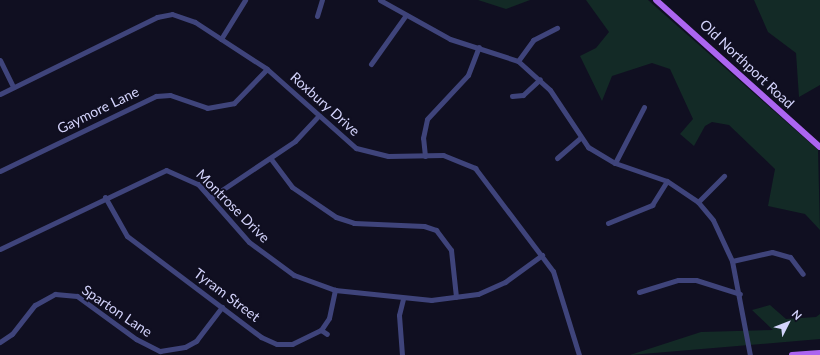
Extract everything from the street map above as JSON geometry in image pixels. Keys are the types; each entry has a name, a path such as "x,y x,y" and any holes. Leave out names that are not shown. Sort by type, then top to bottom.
{"main road":[{"name":"Old Northport Road","path":"656,0 820,147"},
{"path":"792,355 820,353"}],"street":[{"path":"221,39 245,0"},
{"path":"317,16 322,0"},
{"path":"380,0 450,39 479,47 518,61 540,79 580,138 615,163 667,181 698,202 713,220 732,260 740,294 750,355"},
{"name":"Roxbury Drive","path":"0,94 157,17 172,14 186,18 267,69 356,148 388,156 425,156 459,159 475,168 542,255 560,286 578,355"},
{"path":"372,64 406,15"},
{"path":"518,61 533,40 557,28"},
{"path":"425,156 423,138 426,119 468,75 479,47"},
{"path":"0,60 14,87"},
{"name":"Gaymore Lane","path":"0,171 156,96 170,95 208,108 234,103 267,69"},
{"path":"512,96 523,95 540,79"},
{"path":"615,163 644,107"},
{"path":"210,198 271,159 319,115"},
{"path":"557,158 580,138"},
{"path":"271,159 292,187 336,217 354,223 424,226 436,230 451,250 456,297"},
{"name":"Montrose Drive","path":"0,248 105,197 166,170 190,178 249,242 288,271 335,290 403,299 456,297 491,290 542,255"},
{"path":"698,202 724,176"},
{"path":"608,223 652,206 667,181"},
{"name":"Tyram Street","path":"105,197 127,236 261,337 277,344 300,342 321,330"},
{"path":"732,260 772,252 790,257 803,274"},
{"path":"640,292 678,280 690,280 740,294"},
{"path":"327,334 321,330 329,318 335,290"},
{"name":"Sparton Lane","path":"0,342 12,334 35,305 55,294 77,296 136,339 160,350 185,347 196,340 222,307"},
{"path":"402,355 399,315 403,299"}],"green space":[{"path":"478,0 530,0 506,9"},
{"path":"586,0 648,0 818,150 820,230 805,214 768,206 775,169 729,125 712,122 705,126 694,146 680,134 693,119 670,69 652,63 612,76 602,101 580,56 596,48 609,32"},
{"path":"754,0 820,0 820,85 799,97 796,53 768,32"},
{"path":"770,305 786,319 816,317 820,314 820,339 630,355 701,332 773,330 752,310"}]}
